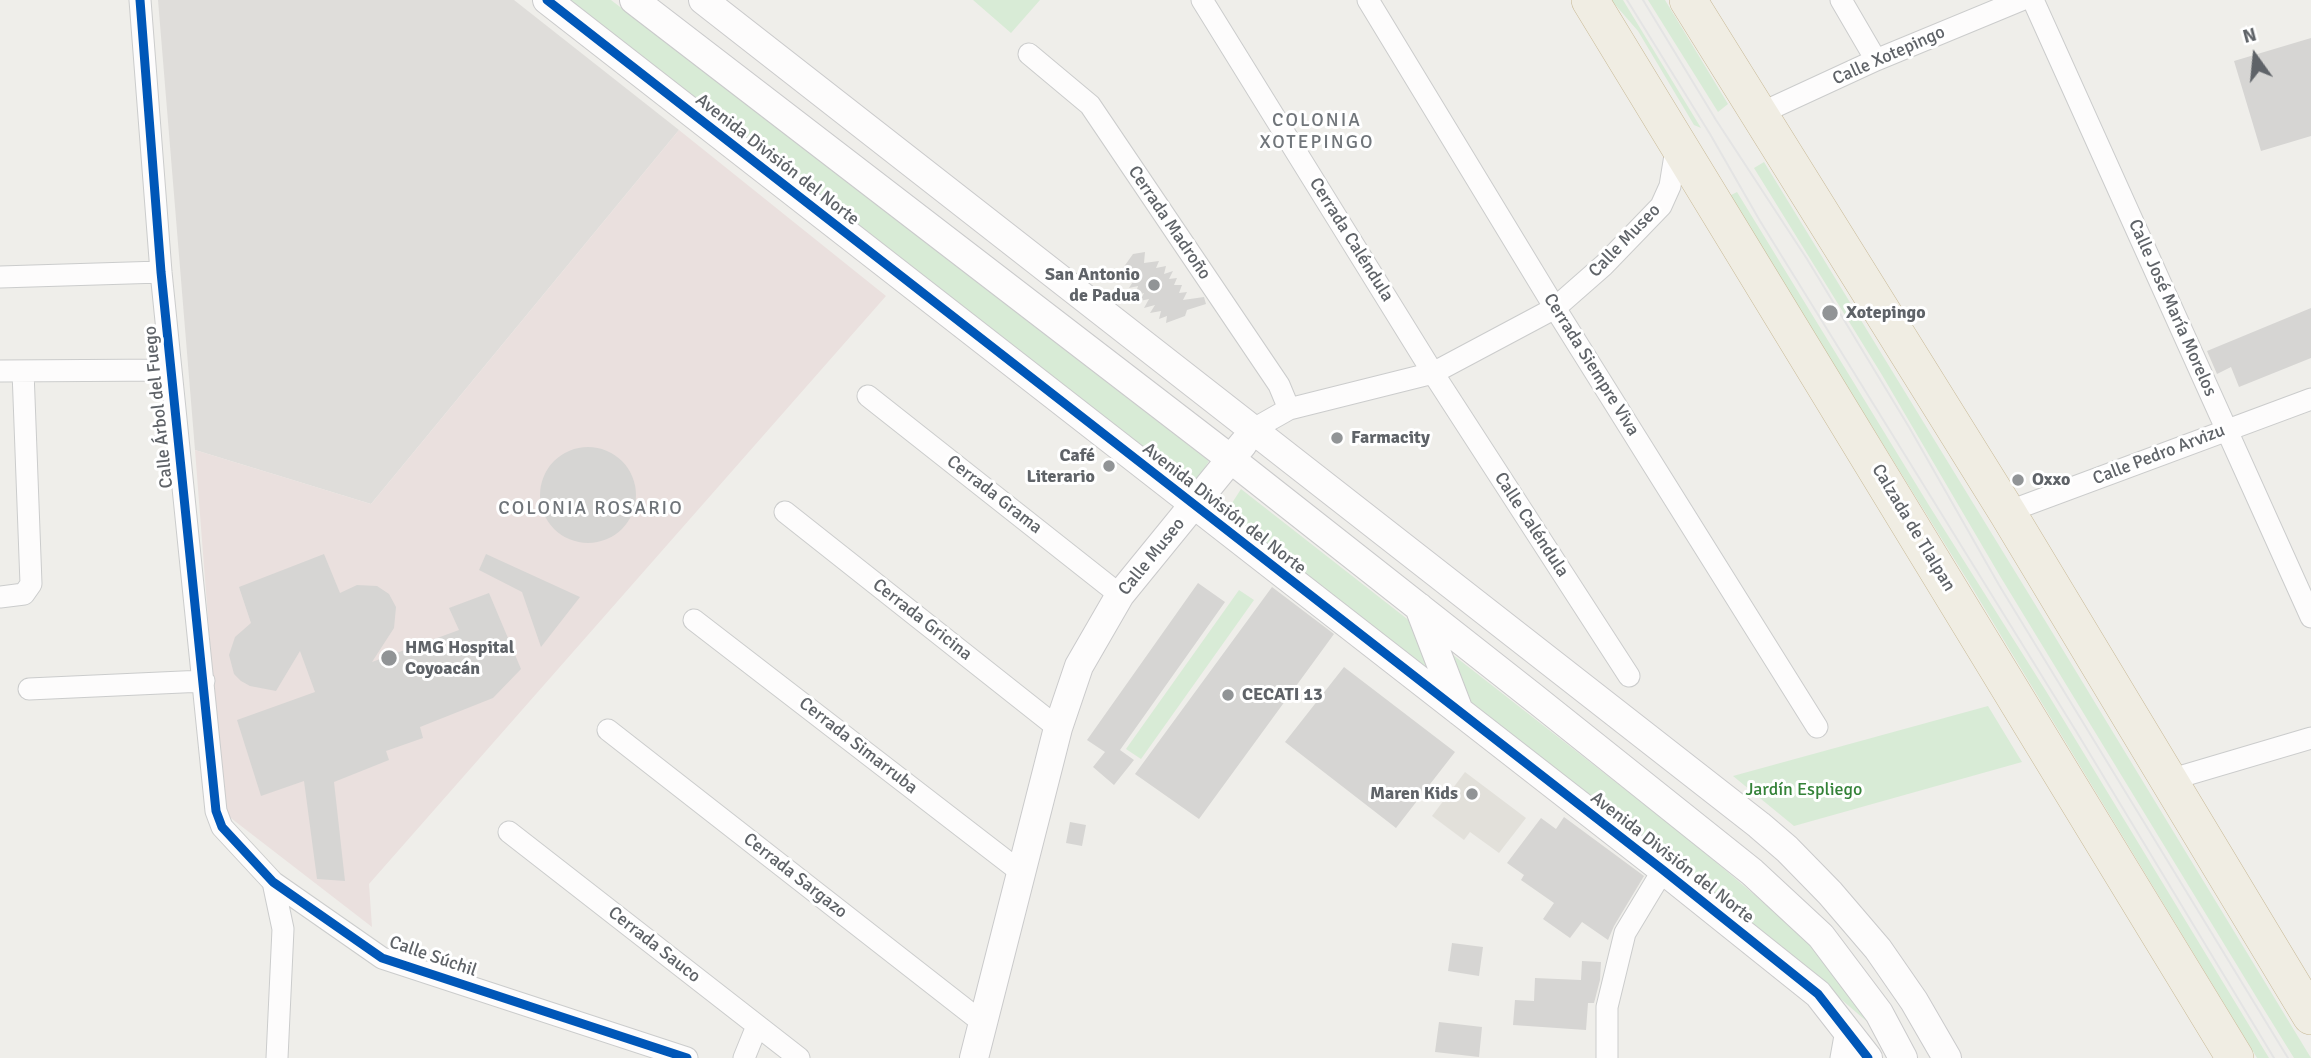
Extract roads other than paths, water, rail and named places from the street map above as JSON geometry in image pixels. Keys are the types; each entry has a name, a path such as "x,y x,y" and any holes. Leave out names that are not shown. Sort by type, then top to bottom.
{"highway":[{"name":"Calzada de Tlalpan","path":"1590,0 2235,1058"},
{"path":"1688,0 2007,512 2311,1016"}],"main road":[{"name":"Avenida División del Norte","path":"547,0 1663,870 1818,994 1868,1058"},
{"name":"Avenida División del Norte","path":"634,0 1231,460 1752,872 1821,936 1880,1013 1903,1058"},
{"path":"703,0 1627,720 1787,849 1830,893 1878,950 1914,1001 1947,1057"},
{"name":"Calle Museo","path":"974,1058 1058,728 1079,666 1120,595 1231,460 1252,430"},
{"path":"1419,607 1459,711"}],"street":[{"name":"Calle Árbol del Fuego","path":"140,0 161,272 216,811"},
{"name":"Cerrada Caléndula","path":"1202,0 1433,373"},
{"name":"Cerrada Siempre Viva","path":"1368,0 1555,308 1817,727"},
{"path":"1841,0 1875,60"},
{"name":"Calle Xotepingo","path":"1759,114 1875,60 1974,9 2021,0"},
{"name":"Calle José María Morelos","path":"2033,0 2311,617"},
{"name":"Cerrada Madroño","path":"1029,54 1090,105 1279,385 1289,410"},
{"name":"Calle Museo","path":"1252,430 1289,410 1433,373 1555,308 1604,265 1661,206 1670,186 1677,141"},
{"path":"0,277 161,272"},
{"path":"0,371 171,370"},
{"path":"0,597 24,594 31,584 23,371"},
{"name":"Calle Caléndula","path":"1433,373 1629,676"},
{"name":"Cerrada Grama","path":"868,396 1120,595"},
{"name":"Calle Pedro Arvizu","path":"2007,512 2311,399"},
{"name":"Cerrada Gricina","path":"785,512 1058,728"},
{"name":"Cerrada Simarruba","path":"694,620 1022,873"},
{"path":"29,689 204,681"},
{"name":"Cerrada Sargazo","path":"608,730 983,1023"},
{"path":"2169,780 2311,738"},
{"name":"Calle Súchil","path":"216,811 222,827 273,882 382,958 687,1058"},
{"name":"Cerrada Sauco","path":"509,832 799,1058"},
{"path":"1607,1058 1607,1007 1625,933 1663,870"},
{"path":"273,882 282,929 277,1058"},
{"path":"744,1058 757,1026"},
{"path":"1841,1058 1846,1030"}],"tram line":[{"path":"1627,0 2274,1058"},
{"path":"1643,0 1716,120 1807,259 1909,427 1999,585 2288,1058"}],"place":[{"name":"San Antonio de Padua","path":"1154,285"},
{"name":"Xotepingo","path":"1830,313"},
{"name":"Farmacity","path":"1337,438"},
{"name":"Café Literario","path":"1109,466"},
{"name":"Oxxo","path":"2018,480"},
{"name":"HMG Hospital Coyoacán","path":"389,658"},
{"name":"CECATI 13","path":"1228,695"},
{"name":"Maren Kids","path":"1472,794"}],"district":[{"name":"COLONIA XOTEPINGO","path":"1317,132"},
{"name":"COLONIA ROSARIO","path":"591,509"}],"park label":[{"name":"Jardín Espliego","path":"1804,790"}]}
